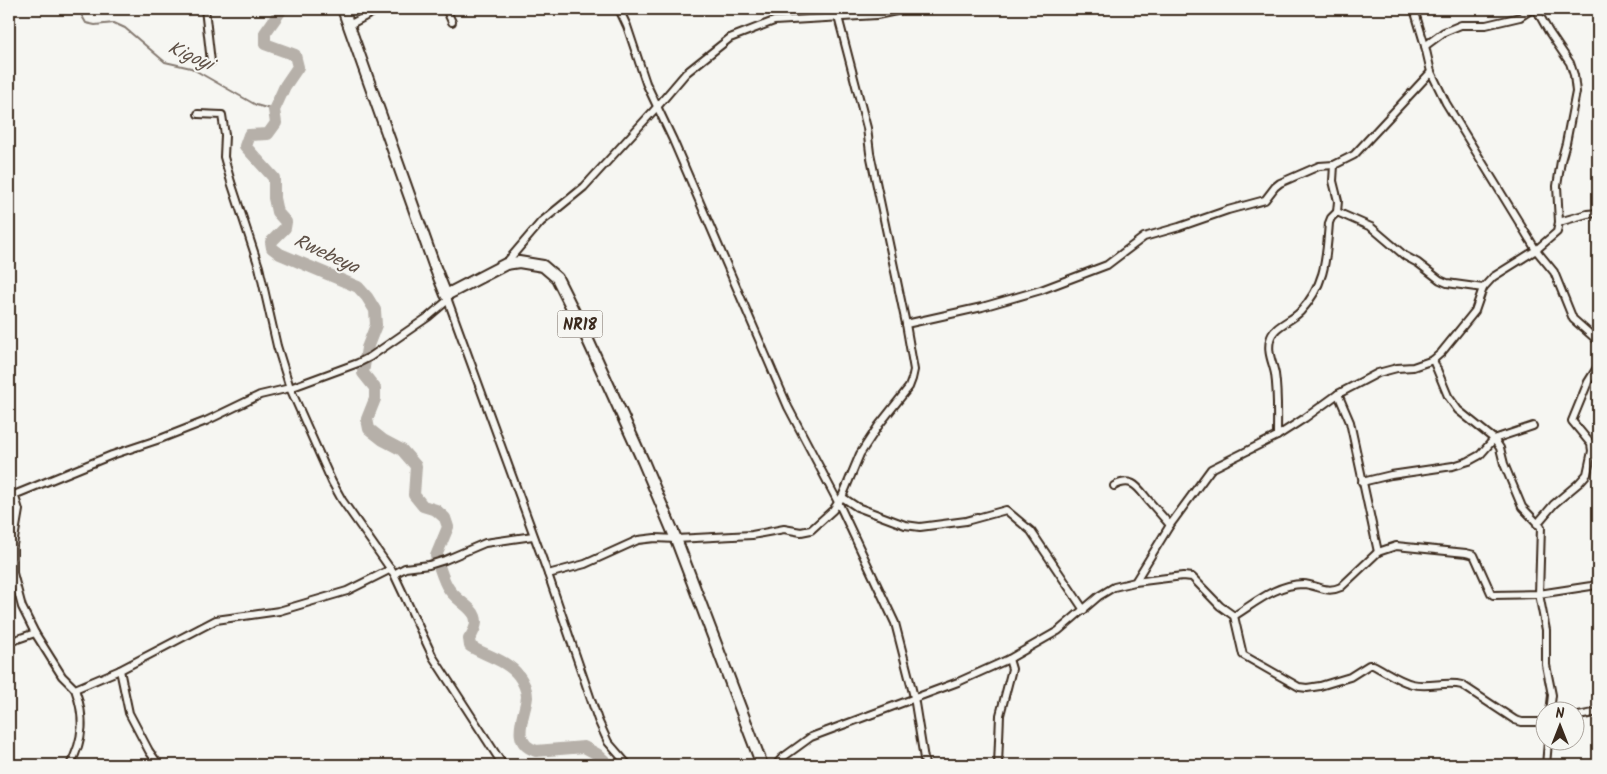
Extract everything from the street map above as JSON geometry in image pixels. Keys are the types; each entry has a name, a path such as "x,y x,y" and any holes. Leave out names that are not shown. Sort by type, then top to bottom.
{"main road":[{"path":"343,9 447,297"},
{"name":"NR18","path":"447,297 506,264 519,262 533,263 542,266 557,278 640,452 676,539 762,765"}],"street":[{"path":"205,9 211,62"},
{"path":"349,25 379,9"},
{"path":"446,9 452,22"},
{"path":"619,9 627,26 646,83 788,407 840,500 895,623 914,698 925,765"},
{"path":"548,574 585,564 638,540 752,535 784,529 801,532 811,530 833,510 840,500 860,454 909,387 914,370 906,324 870,153 867,128 836,9"},
{"path":"506,264 541,222 584,186 657,107 671,88 686,73 730,38 774,21 877,16 906,9"},
{"path":"1414,9 1431,72 1446,103 1536,250 1554,272 1573,319 1598,341"},
{"path":"1135,582 1170,525 1211,468 1277,436 1338,394 1378,374 1397,368 1413,368 1432,360 1441,353 1475,311 1482,288 1493,277 1536,250 1557,232 1559,222 1557,186 1575,100 1574,75 1570,63 1534,9 1520,17 1486,25 1461,24 1444,32 1425,46"},
{"path":"906,324 1041,290 1107,265 1144,238 1179,228 1228,210 1265,200 1280,183 1319,166 1334,164 1354,155 1431,72"},
{"path":"198,114 222,115 225,135 224,157 259,267 277,346 290,388 335,488 392,571 433,657 502,765"},
{"path":"1277,436 1274,373 1269,354 1269,342 1272,333 1299,312 1316,290 1325,268 1329,224 1331,218 1337,212 1338,201 1333,182 1334,164"},
{"path":"1337,212 1371,227 1405,256 1418,263 1440,280 1482,288"},
{"path":"1559,222 1586,214 1598,213"},
{"path":"70,765 76,754 83,719 80,705 74,689 62,676 35,633 22,607 13,573 13,545 19,510 11,495 112,455 206,421 260,395 290,388 358,363 370,357 428,317 447,297 548,574 598,720 608,742 628,765"},
{"path":"1432,360 1448,396 1458,410 1494,439 1500,448 1504,464 1522,507 1541,527 1539,594 1546,630 1546,665 1552,695 1551,702"},
{"path":"1537,524 1554,504 1579,483 1586,474 1592,451 1591,444 1572,421 1588,382 1598,366"},
{"path":"1338,394 1350,422 1378,552"},
{"path":"1362,482 1391,475 1454,466 1480,455 1494,439 1533,426"},
{"path":"1114,486 1130,482 1139,487 1170,525"},
{"path":"840,500 905,525 920,527 966,521 1006,510 1031,531 1084,610"},
{"path":"74,689 120,670 216,620 279,611 347,591 392,571 429,565 445,560 485,543 533,536"},
{"path":"1234,616 1276,590 1283,588 1304,584 1334,590 1341,586 1378,552 1396,546 1474,555 1490,593 1493,595 1539,594 1591,586 1598,583"},
{"path":"776,765 782,758 811,737 958,682 1009,659 1058,631 1114,587 1135,582 1183,576 1192,577 1220,606 1234,616 1243,656 1299,687 1320,686 1350,677 1369,665 1373,665 1410,684 1462,684 1515,720 1534,722"},
{"path":"9,642 35,633"},
{"path":"998,765 1000,715 1012,669 1009,659"},
{"path":"120,670 129,713 149,751 159,765"},
{"path":"1584,715 1598,712"},
{"path":"1546,765 1547,752"}],"waterway":[{"name":"Kigoyi","path":"84,9 82,16 86,23 95,25 114,23 125,28 165,62 191,68 256,105 274,110"},
{"name":"Rwebeya","path":"282,9 265,33 265,44 295,55 298,67 285,86 274,110 276,123 268,134 249,135 245,146 274,178 274,198 277,212 286,222 285,228 271,242 272,248 280,254 358,287 375,310 376,325 367,348 363,373 375,388 375,399 367,419 369,429 383,440 402,450 416,466 414,495 423,506 436,510 445,518 448,527 436,556 441,571 452,593 474,615 476,621 475,629 469,639 470,646 509,666 523,683 527,697 521,728 523,741 528,747 536,751 584,747 597,754 609,765"}]}
